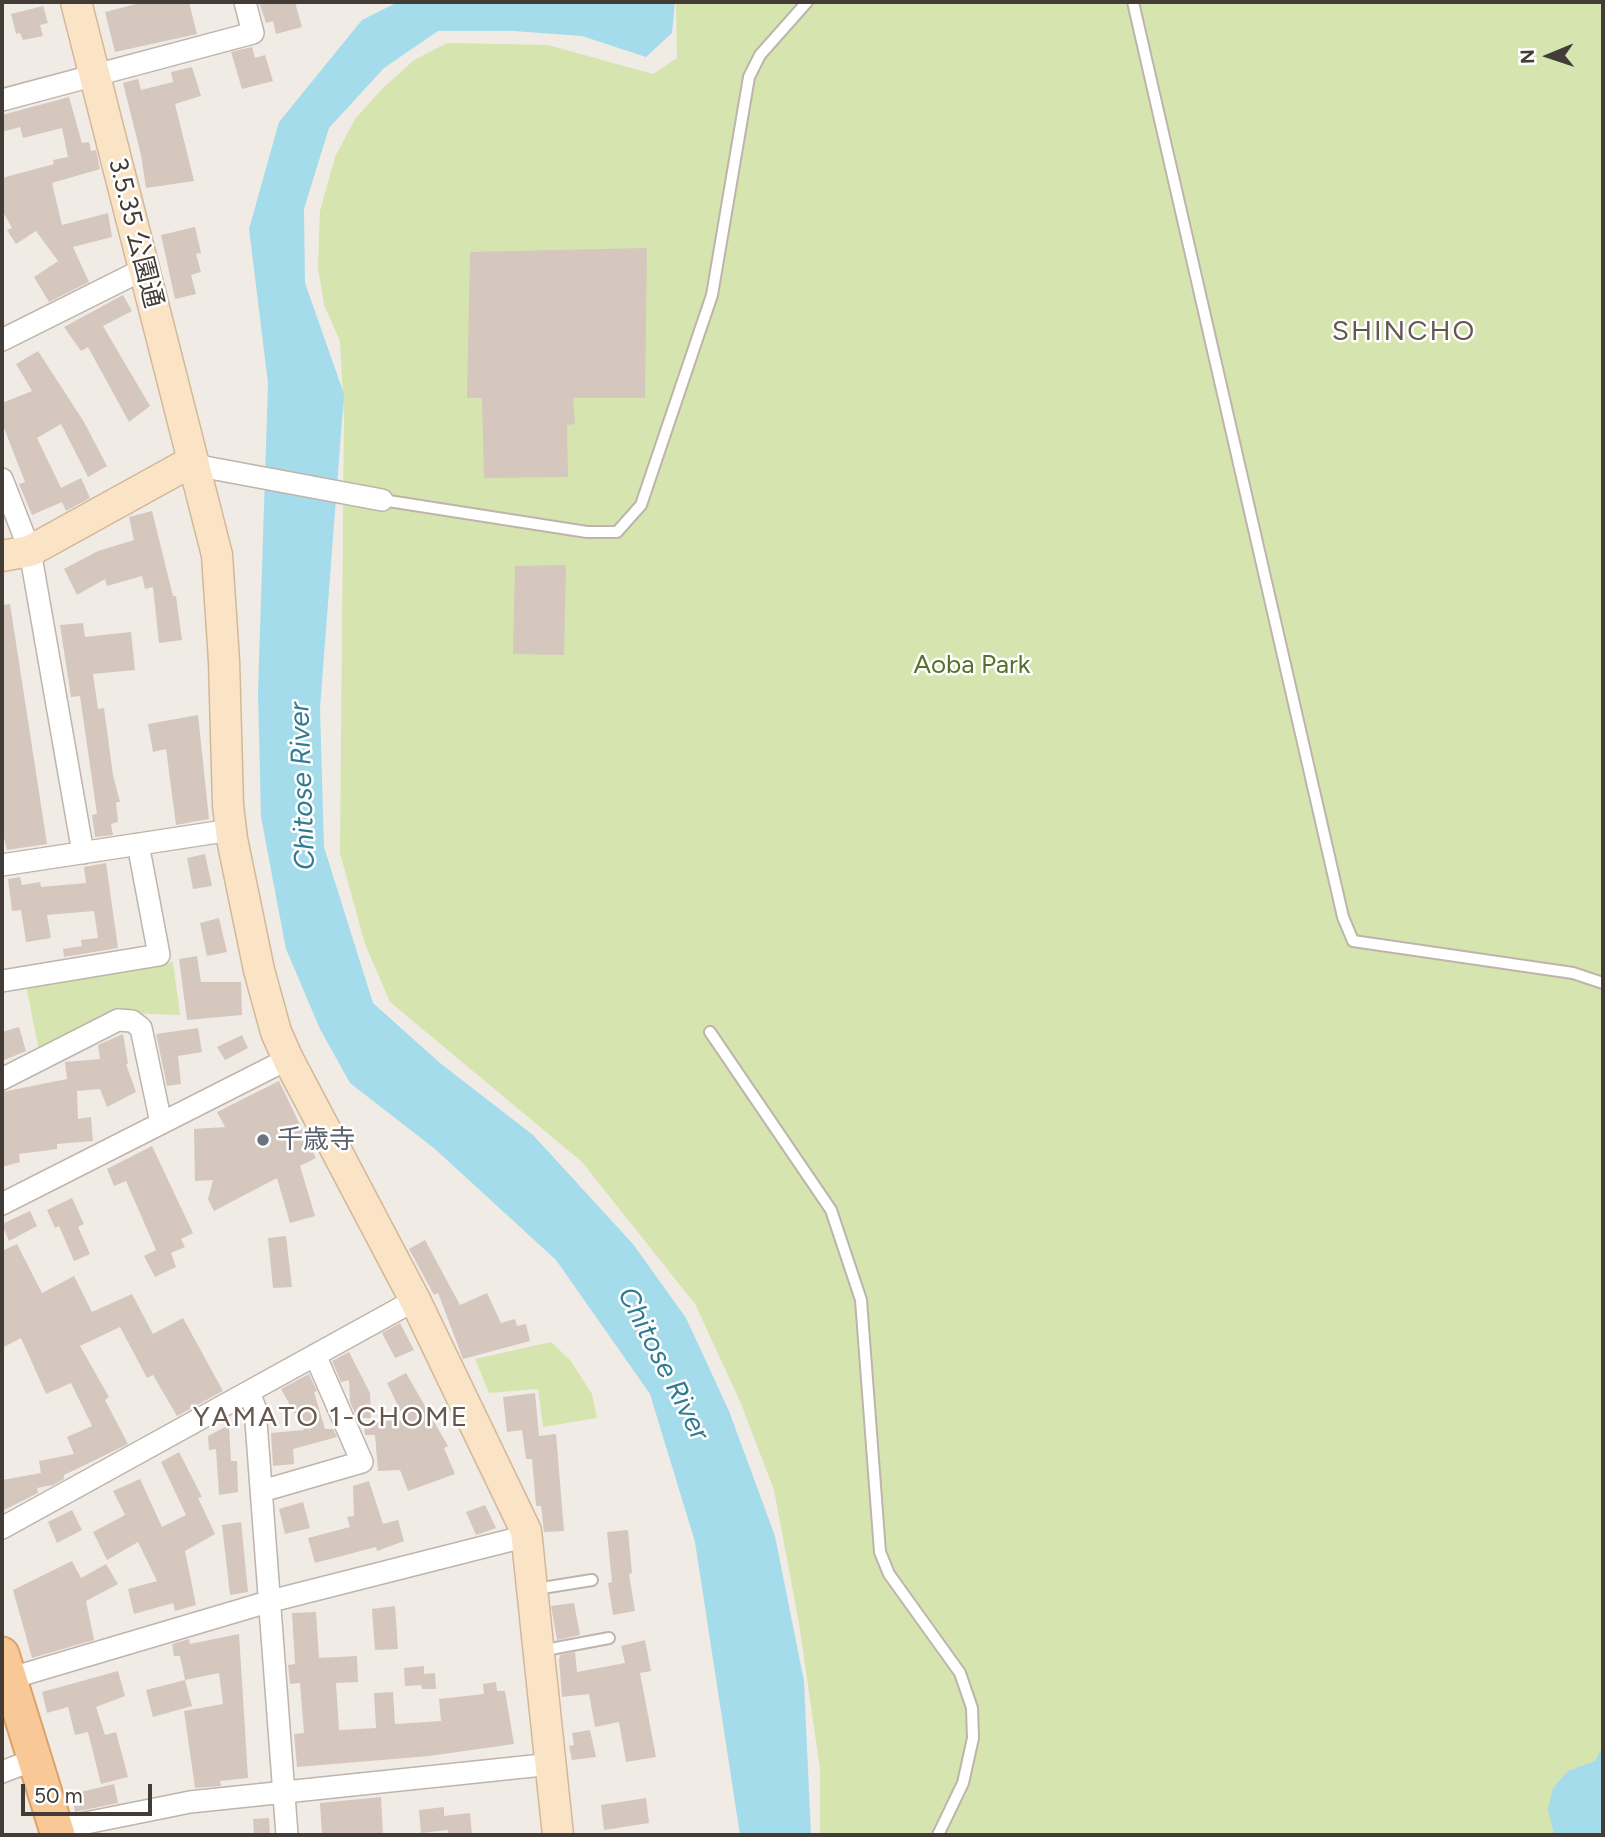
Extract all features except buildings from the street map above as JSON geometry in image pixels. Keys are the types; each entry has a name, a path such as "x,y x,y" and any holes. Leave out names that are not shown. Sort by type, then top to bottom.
{"main road":[{"path":"5,1667 57,1832"}],"street":[{"name":"3.5.35 公園通","path":"76,2 217,555 231,830 259,970 276,1032 288,1059 415,1300 527,1536 558,1835"},
{"path":"2,100 253,33 245,2"},
{"path":"2,340 144,268"},
{"path":"16,553 182,467 194,464 240,475 382,500"},
{"path":"2,480 83,853"},
{"path":"2,865 231,830"},
{"path":"2,981 159,955 138,844"},
{"path":"2,1079 118,1020 132,1021 141,1028 162,1123"},
{"path":"2,1204 288,1059"},
{"path":"2,1528 415,1300"},
{"path":"262,1491 362,1462 315,1355"},
{"path":"249,1392 255,1408 286,1790 287,1835"},
{"path":"5,1667 527,1536"},
{"path":"2,1772 33,1760"},
{"path":"57,1832 190,1801 552,1764"}],"lane":[{"path":"382,500 587,532 617,532 640,505 712,295 749,77 760,55 807,2"},
{"path":"1133,2 1343,917 1353,941 1573,973 1603,983"},
{"path":"710,1032 831,1210 861,1300 880,1552 889,1574 960,1673 972,1708 973,1738 963,1783 939,1835"},
{"path":"533,1590 592,1580"},
{"path":"540,1651 609,1638"}],"green space":[{"name":"Aoba Park","path":"676,2 1603,2 1603,1835 820,1835 820,1769 799,1623 774,1490 740,1401 695,1304 582,1162 390,1002 365,944 340,853 344,418 340,341 324,305 318,268 320,211 335,157 355,119 381,90 414,60 447,43 548,45 653,74 677,58"},
{"path":"173,962 180,1015 125,1013 39,1051 26,985"},
{"path":"551,1342 570,1360 592,1394 597,1418 543,1427 538,1389 489,1393 475,1359"}],"water":[{"name":"Chitose River","path":"398,2 675,2 672,33 646,57 582,36 513,31 438,31 384,68 329,128 304,209 305,283 344,394 320,708 324,847 373,1003 440,1063 533,1135 633,1244 686,1318 729,1411 775,1536 804,1681 811,1835 740,1835 695,1542 650,1394 556,1260 435,1149 350,1083 320,1029 286,949 261,817 258,692 268,383 249,229 279,122 362,20"},
{"path":"1603,1746 1603,1835 1554,1835 1548,1809 1553,1788 1568,1771 1595,1761"}],"place":[{"name":"千歳寺","path":"263,1140"}],"district":[{"name":"SHINCHO","path":"1404,332"},
{"name":"YAMATO 1-CHOME","path":"331,1418"}]}
